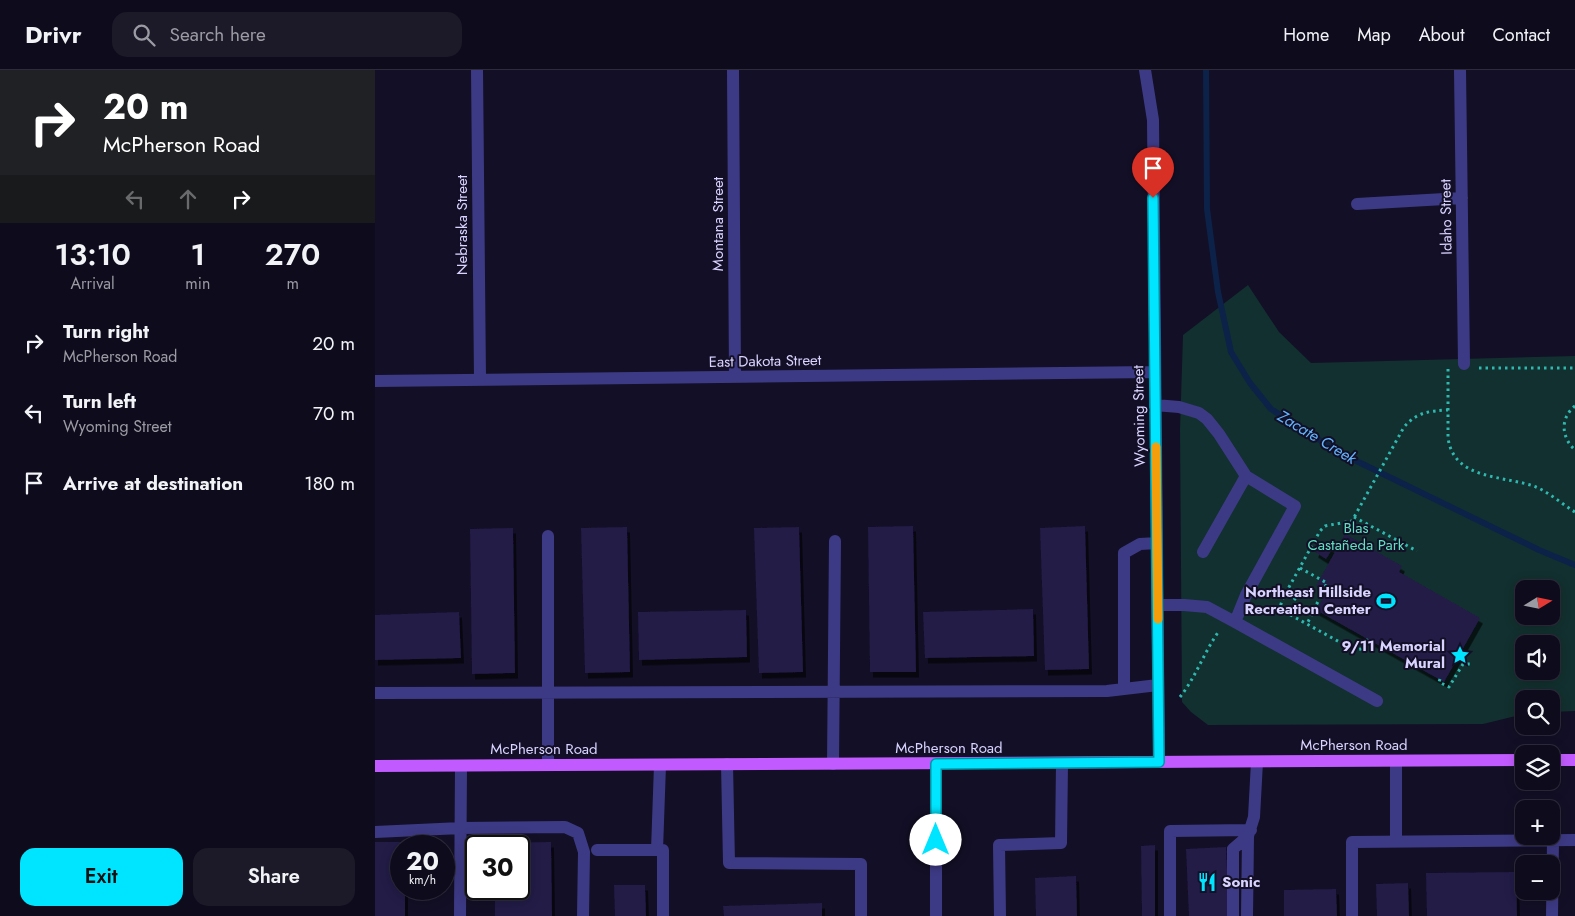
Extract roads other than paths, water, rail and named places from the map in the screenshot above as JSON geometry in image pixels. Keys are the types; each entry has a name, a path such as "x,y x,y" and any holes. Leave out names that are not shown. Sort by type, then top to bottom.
{"main road":[{"name":"McPherson Road","path":"375,766 1515,760"},
{"path":"1560,760 1575,760"}],"street":[{"name":"Nebraska Street","path":"477,70 479,380"},
{"name":"Montana Street","path":"733,70 735,377"},
{"name":"Wyoming Street","path":"1145,70 1153,120 1159,762"},
{"name":"Idaho Street","path":"1460,70 1464,364"},
{"path":"1357,204 1462,198"},
{"name":"East Dakota Street","path":"375,382 1155,372"},
{"path":"1155,405 1179,407 1199,413 1207,419 1219,434 1246,476 1295,506 1246,595 1235,622"},
{"path":"1203,552 1246,476"},
{"path":"548,536 548,765"},
{"path":"833,764 835,540"},
{"path":"1124,689 1123,553 1140,544 1157,543"},
{"path":"1158,605 1207,607 1377,701"},
{"path":"375,693 1107,691 1158,685"},
{"path":"1396,761 1397,842"},
{"path":"1247,916 1249,833 1254,817 1257,762"},
{"path":"1000,916 999,845 1061,844 1062,763"},
{"path":"727,764 729,863 861,864 861,916"},
{"path":"936,764 936,916"},
{"path":"657,850 660,765"},
{"path":"460,916 461,766"},
{"path":"375,832 461,828 565,827 578,833 584,852 583,916"},
{"path":"1170,916 1170,831 1249,833"},
{"path":"1233,916 1233,849 1249,833"},
{"path":"1352,916 1352,842 1515,840"},
{"path":"1560,840 1575,840"},
{"path":"1553,845 1553,916"},
{"path":"597,850 663,850 663,916"}],"waterway":[{"name":"Zacate Creek","path":"1206,70 1207,209 1218,292 1231,352 1250,383 1271,409 1338,452 1539,550 1575,565"}],"place":[{"name":"Northeast Hillside Recreation Center","path":"1386,601"},
{"name":"9/11 Memorial Mural","path":"1460,655"},
{"name":"Sonic","path":"1207,882"}],"park label":[{"name":"Blas Castañeda Park","path":"1356,536"}]}
